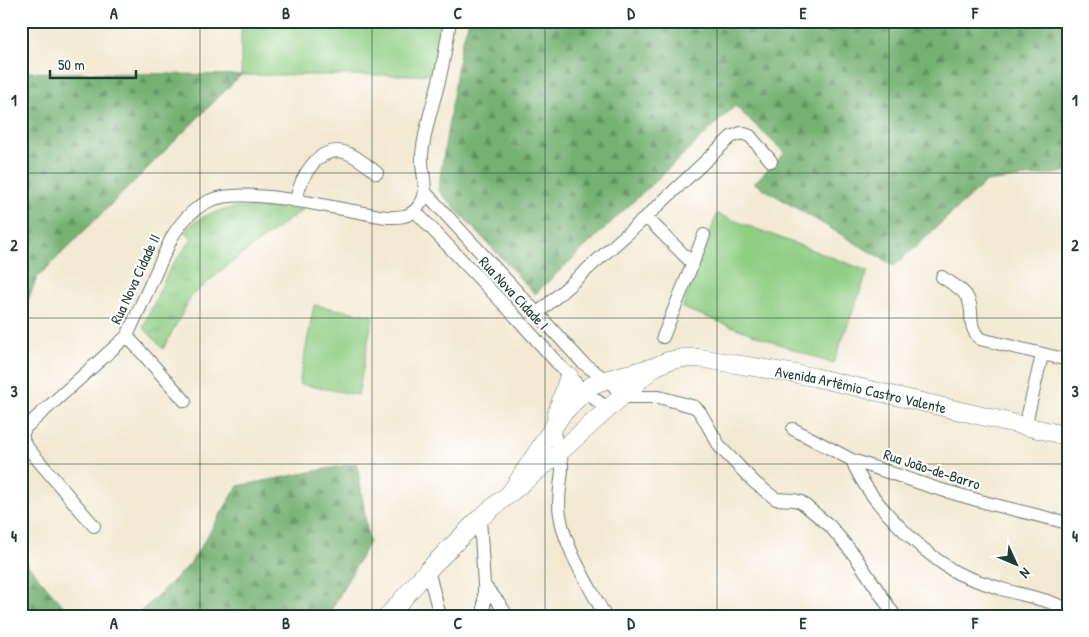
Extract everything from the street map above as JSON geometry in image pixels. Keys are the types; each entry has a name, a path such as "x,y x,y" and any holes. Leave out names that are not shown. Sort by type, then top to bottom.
{"main road":[{"name":"Avenida Artêmio Castro Valente","path":"511,492 562,414 590,386 683,358 708,360 814,377 1068,436"},
{"name":"Avenida Artêmio Castro Valente","path":"388,616 428,570 480,518 560,452 654,367"},
{"path":"552,428 569,376"}],"street":[{"path":"415,211 422,201 425,192 422,156 440,78 450,21"},
{"path":"537,314 732,137 741,133 750,136 771,161"},
{"path":"296,201 298,189 304,176 312,165 325,154 334,152 349,154 377,173"},
{"name":"Rua Nova Cidade I","path":"415,211 584,391 614,403 618,390 583,363 425,192"},
{"name":"Rua Nova Cidade II","path":"94,526 26,446 22,433 32,419 127,336 172,238 179,226 192,212 210,201 223,196 247,196 296,201 386,217 405,216 415,211"},
{"path":"646,217 693,264"},
{"path":"663,337 704,235"},
{"path":"942,277 962,290 967,296 970,302 971,324 974,333 980,339 1068,360"},
{"path":"515,316 527,304"},
{"path":"127,336 186,401"},
{"path":"1025,427 1042,355"},
{"path":"569,376 583,363"},
{"path":"614,403 659,397 695,407 700,412 720,447 755,483 776,498 802,502 830,526 855,556 895,616"},
{"path":"552,428 560,452 562,471 558,502 561,522 572,552 604,616"},
{"name":"Rua João-de-Barro","path":"793,429 852,460 935,488 1068,523"},
{"path":"852,460 857,474 866,488 896,524 930,554 952,570 978,581 1068,610"},
{"path":"480,518 484,616"},
{"path":"428,570 440,616"},
{"path":"484,585 507,616"}],"green space":[{"path":"241,21 445,21 438,72 419,75 241,75"},
{"path":"469,21 1068,21 1068,172 986,182 894,266 754,183 785,153 735,106 535,294 438,190 461,45"},
{"path":"21,72 241,75 37,278 21,317"},
{"path":"233,208 304,209 245,252 192,295 163,349 143,327 170,268 192,239 184,232 195,222 206,216"},
{"path":"717,214 868,271 833,364 682,308"},
{"path":"314,305 373,316 358,395 299,384"},
{"path":"357,463 369,542 328,616 136,616 190,564 238,486"},
{"path":"21,557 72,616 21,616"}]}
